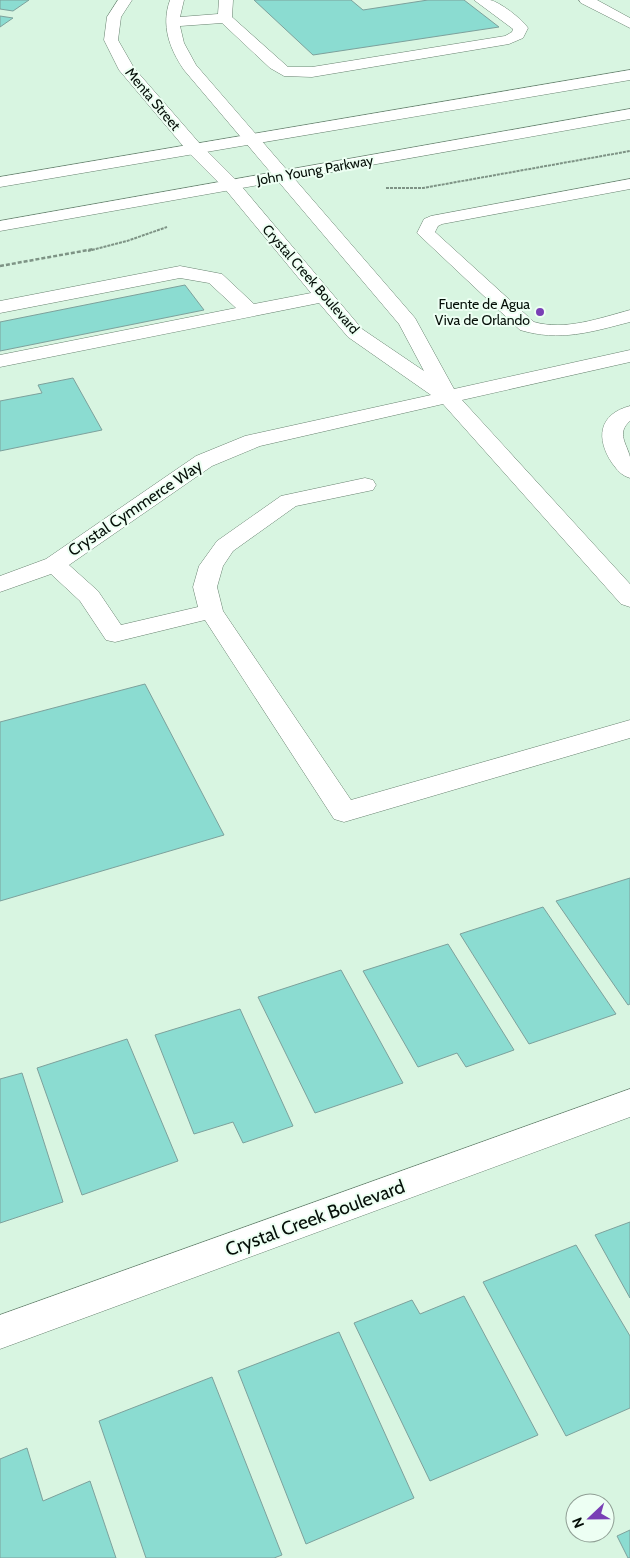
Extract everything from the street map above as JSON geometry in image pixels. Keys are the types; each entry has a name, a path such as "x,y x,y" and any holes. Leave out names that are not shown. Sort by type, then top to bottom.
{"main road":[{"name":"Menta Street","path":"125,0 114,16 110,40 126,70 195,149 231,185"},
{"path":"177,0 173,9 172,35 189,67 252,139 281,176"},
{"path":"225,18 226,0"},
{"path":"172,22 225,18 275,65 284,71 312,72 509,40 518,35 521,28 513,20 481,0"},
{"path":"586,0 628,21"},
{"path":"0,182 630,75"},
{"name":"John Young Parkway","path":"0,226 630,114"},
{"name":"Crystal Creek Boulevard","path":"281,176 408,322 448,397"},
{"path":"626,321 550,332 527,326 426,233 430,223 437,220 630,184"},
{"name":"Crystal Creek Boulevard","path":"231,185 355,333 448,397 630,599"},
{"path":"0,307 180,272 215,278 250,311"},
{"path":"0,361 324,296"},
{"name":"Crystal Cymmerce Way","path":"0,585 54,564 204,461 253,441 630,356"},
{"path":"630,412 623,415 612,428 612,446 630,471"},
{"path":"365,485 289,501 225,546 211,566 204,588 211,611 344,812 630,729"},
{"path":"54,564 89,596 115,634 211,611"},
{"name":"Crystal Creek Boulevard","path":"0,1332 630,1103"}],"path":[{"path":"382,188 423,188 630,151"},
{"path":"0,266 120,244 167,227"}],"building":[{"path":"0,0 29,0 13,11 0,9"},
{"path":"254,0 351,0 363,10 428,0 464,0 499,27 313,55"},
{"path":"0,16 13,18 0,27"},
{"path":"185,285 204,310 0,351 0,322"},
{"path":"73,378 102,430 0,451 0,401 42,393 38,385"},
{"path":"145,684 224,835 0,901 0,722"},
{"path":"630,878 630,1004 628,1005 556,901"},
{"path":"543,907 616,1014 529,1044 460,934"},
{"path":"448,944 514,1050 466,1067 457,1053 418,1067 363,971"},
{"path":"341,970 403,1083 315,1113 258,997"},
{"path":"240,1009 293,1126 243,1143 233,1122 194,1134 155,1035"},
{"path":"127,1039 178,1161 82,1195 37,1068"},
{"path":"22,1073 63,1202 0,1223 0,1079"},
{"path":"630,1222 630,1298 595,1235"},
{"path":"576,1245 630,1336 630,1408 566,1436 483,1282"},
{"path":"464,1296 538,1435 430,1481 354,1323 412,1300 420,1314"},
{"path":"339,1332 414,1498 306,1544 238,1371"},
{"path":"212,1377 282,1555 274,1558 146,1558 99,1421"},
{"path":"27,1448 43,1501 90,1481 116,1558 0,1558 0,1459"},
{"path":"630,1530 630,1558 628,1558 617,1536"}],"place":[{"name":"Fuente de Agua Viva de Orlando","path":"540,312"}]}
